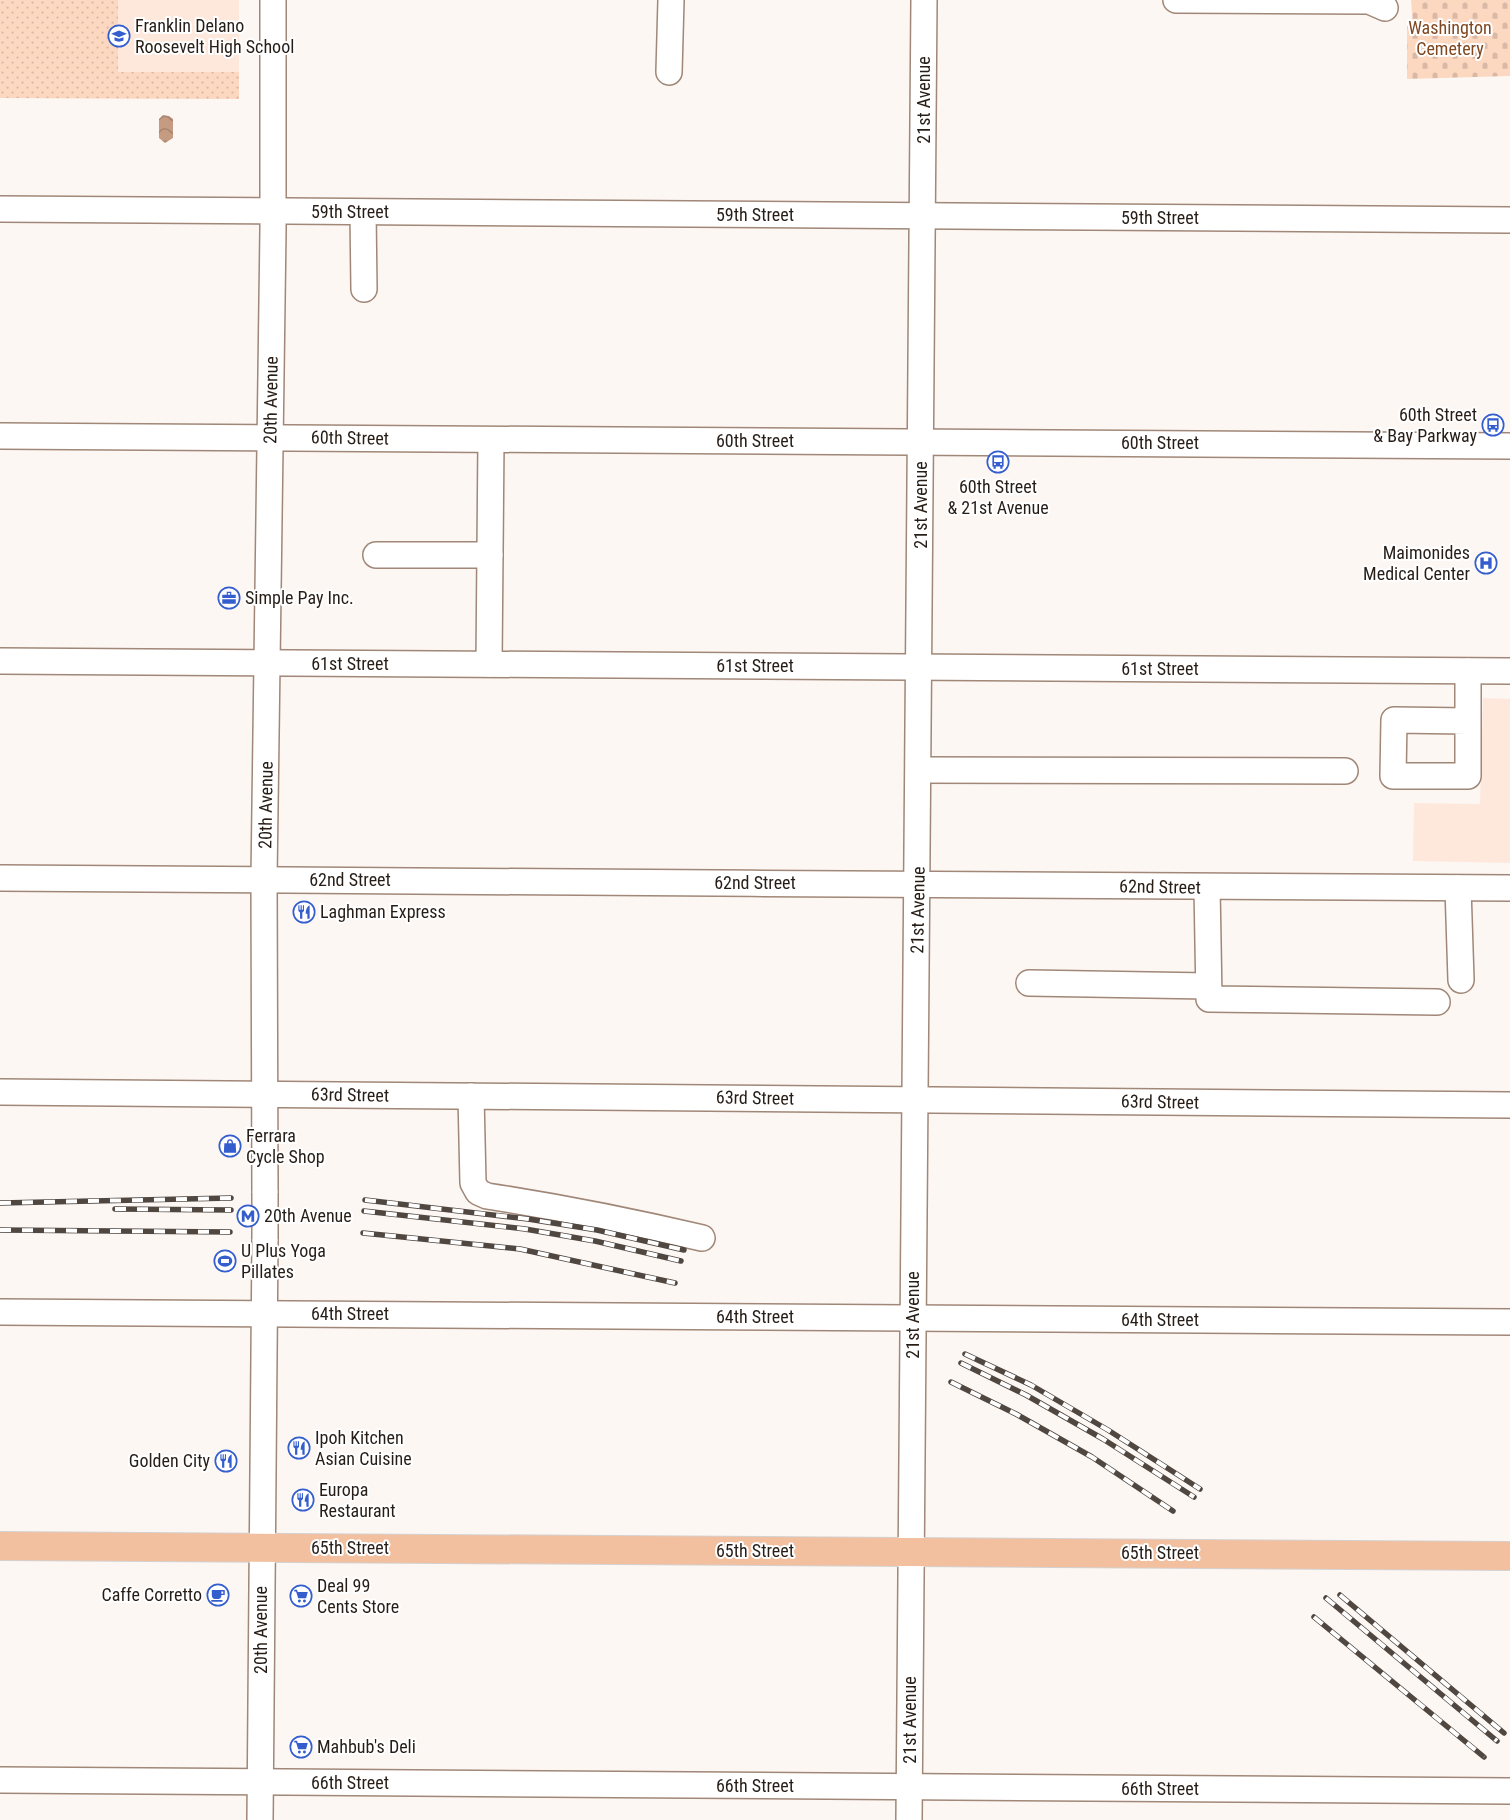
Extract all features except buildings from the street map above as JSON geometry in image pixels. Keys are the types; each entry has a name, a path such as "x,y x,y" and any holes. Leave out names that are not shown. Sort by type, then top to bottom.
{"main road":[{"name":"65th Street","path":"0,1546 1510,1556"}],"street":[{"name":"20th Avenue","path":"260,1820 265,1239 264,879 273,211 273,0"},
{"path":"669,72 671,0"},
{"name":"21st Avenue","path":"910,1820 914,1100 918,884 924,216 924,0"},
{"path":"1176,0 1369,2 1385,8"},
{"name":"59th Street","path":"0,209 1510,220"},
{"path":"363,212 364,289"},
{"name":"60th Street","path":"0,436 1510,446"},
{"path":"489,664 491,440"},
{"path":"376,555 490,555"},
{"name":"61st Street","path":"0,661 1510,670"},
{"path":"1468,671 1468,721 1468,776 1393,776 1394,720 1468,721"},
{"path":"919,770 1345,771"},
{"name":"62nd Street","path":"0,878 918,884 1208,888 1510,888"},
{"path":"1208,888 1209,999 1437,1002"},
{"path":"1458,888 1461,980"},
{"path":"1029,983 1208,986"},
{"name":"63rd Street","path":"0,1092 1510,1106"},
{"path":"471,1096 473,1183 478,1192 487,1196 628,1221 702,1238"},
{"name":"64th Street","path":"0,1312 1510,1322"},
{"name":"66th Street","path":"0,1780 1510,1791"}],"shaded area":[{"name":"Franklin Delano Roosevelt High School","path":"0,0 239,0 239,99 0,98"},
{"path":"1483,698 1510,699 1510,863 1413,861 1414,803 1480,804"}],"green space":[{"name":"Franklin Delano Roosevelt High School","path":"0,0 118,0 118,72 239,72 239,99 0,98"},
{"name":"Washington Cemetery","path":"1411,0 1510,0 1510,76 1407,79 1407,26 1413,26"}],"water":[{"path":"163,115 173,119 173,138 165,143 159,138 159,119"}],"railway":[{"path":"0,1203 231,1198"},
{"path":"365,1200 528,1219 597,1230 684,1250"},
{"path":"115,1209 231,1210"},
{"path":"364,1211 525,1229 595,1241 681,1261"},
{"path":"0,1230 230,1232"},
{"path":"363,1233 520,1249 675,1283"},
{"path":"965,1354 1031,1385 1108,1430 1200,1489"},
{"path":"961,1363 1026,1395 1103,1439 1194,1497"},
{"path":"951,1382 1016,1414 1092,1457 1173,1511"},
{"path":"1340,1595 1504,1733"},
{"path":"1326,1598 1497,1741"},
{"path":"1314,1617 1484,1757"}],"place":[{"name":"Franklin Delano Roosevelt High School","path":"119,36"},
{"name":"60th Street & Bay Parkway","path":"1493,425"},
{"name":"60th Street & 21st Avenue","path":"998,462"},
{"name":"Maimonides Medical Center","path":"1486,563"},
{"name":"Simple Pay Inc.","path":"229,598"},
{"name":"Laghman Express","path":"304,912"},
{"name":"Ferrara Cycle Shop","path":"230,1146"},
{"name":"20th Avenue","path":"248,1216"},
{"name":"U Plus Yoga Pillates","path":"225,1261"},
{"name":"Ipoh Kitchen Asian Cuisine","path":"299,1448"},
{"name":"Golden City","path":"226,1461"},
{"name":"Europa Restaurant","path":"303,1500"},
{"name":"Caffe Corretto","path":"218,1595"},
{"name":"Deal 99 Cents Store","path":"301,1596"},
{"name":"Mahbub's Deli","path":"301,1747"}]}
